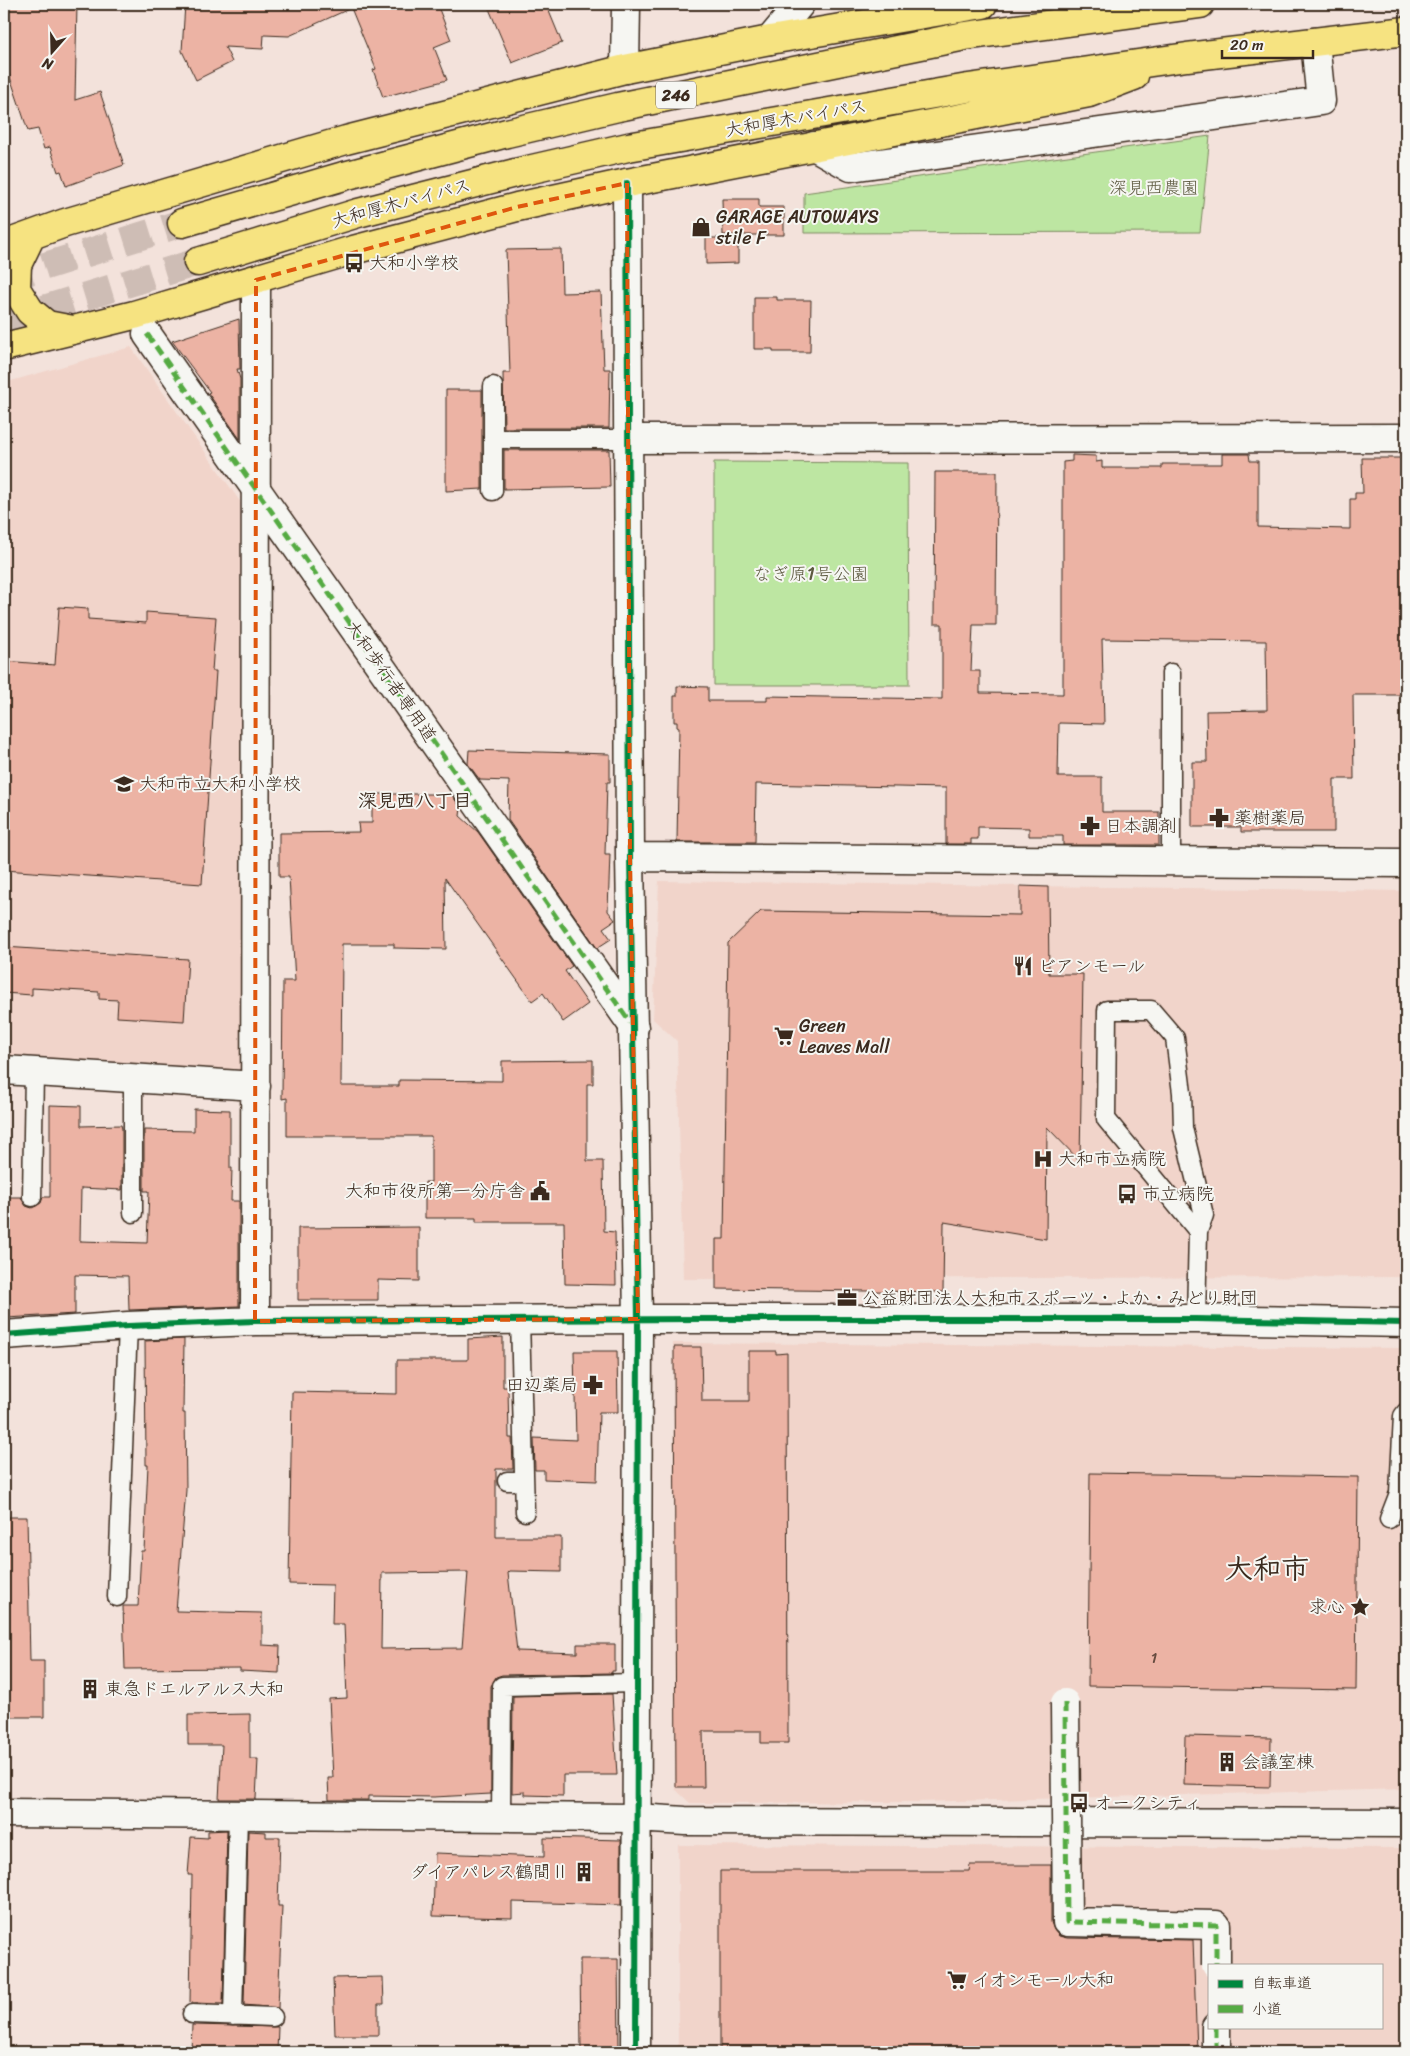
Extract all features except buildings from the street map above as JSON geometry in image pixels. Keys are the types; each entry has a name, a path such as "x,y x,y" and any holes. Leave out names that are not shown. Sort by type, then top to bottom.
{"highway":[{"path":"4,246 66,223 346,140 625,69 770,40 983,4"},
{"name":"246","path":"182,224 344,176 507,133 618,107 965,36 1177,5"},
{"name":"大和厚木バイパス","path":"198,262 358,213 519,172 628,147 968,88 1187,57 1406,31"},
{"path":"4,347 75,330 256,280 353,250 517,206 1089,93 1187,57"},
{"path":"31,236 23,248 17,265 16,289 30,311 47,325 75,330"}],"street":[{"path":"625,69 626,4"},
{"path":"770,40 800,4"},
{"path":"814,146 851,167 1321,101 1315,42"},
{"path":"627,183 630,857 638,1319 636,2052"},
{"path":"256,280 256,1321"},
{"name":"大和歩行者専用道","path":"147,334 634,1027"},
{"path":"629,439 1406,438"},
{"path":"630,857 1406,863"},
{"path":"4,1070 256,1086"},
{"path":"4,1335 128,1326 256,1321 638,1319 1406,1322"},
{"path":"1065,1702 1067,1922 1216,1925 1216,1964"},
{"path":"4,1813 636,1818 685,1821 1406,1823"},
{"path":"1216,2028 1216,2052"}],"lane":[{"path":"492,386 493,491"},
{"path":"493,439 629,439"},
{"path":"1171,673 1171,861"},
{"path":"1196,1320 1198,1231 1204,1215 1183,1128 1182,1094 1175,1038 1151,1010 1107,1010 1106,1119 1198,1231"},
{"path":"32,1197 34,1072"},
{"path":"133,1078 133,1213"},
{"path":"520,1319 515,1481 525,1512"},
{"path":"117,1597 128,1326"},
{"path":"1389,1519 1399,1493 1404,1416 1406,1412"},
{"path":"501,1817 502,1686 636,1683"},
{"path":"233,2016 238,1815"},
{"path":"192,2014 273,2017"}],"highlighted area":[{"path":"627,183 630,857 638,1319 255,1321 256,280 517,207"}],"shaded area":[{"name":"大和市立大和小学校","path":"131,347 244,507 246,1068 239,1077 4,1061 4,383"},
{"name":"大和市立病院","path":"659,881 1406,891 1406,1277 683,1279 677,1041 653,1019"},
{"path":"673,1343 1406,1348 1406,1789 917,1802 690,1803 675,1789"},
{"path":"678,1845 1406,1848 1406,2052 678,2052"}],"green space":[{"name":"深見西農園","path":"1210,136 1200,232 804,233 804,193"},
{"name":"なぎ原1号公園","path":"714,462 908,463 909,685 714,685"}],"tunnel":[{"path":"4,279 182,223"},
{"path":"4,321 198,262"}],"marked path":[{"path":"147,334 632,1025"},
{"path":"1065,1703 1067,1922 1216,1925 1216,1964"},
{"path":"1216,2028 1216,2052"}],"cycle path":[{"path":"627,183 630,857 638,1319 636,2052"},
{"path":"4,1335 128,1326 255,1321 1196,1319 1406,1323"}],"place":[{"name":"GARAGE AUTOWAYS stile F","path":"701,227"},
{"name":"大和小学校","path":"354,263"},
{"name":"大和市立大和小学校","path":"124,784"},
{"name":"薬樹薬局","path":"1219,818"},
{"name":"日本調剤","path":"1090,826"},
{"name":"ビアンモール","path":"1023,966"},
{"name":"Green Leaves Mall","path":"784,1036"},
{"name":"大和市立病院","path":"1043,1159"},
{"name":"大和市役所第一分庁舎","path":"540,1191"},
{"name":"市立病院","path":"1127,1194"},
{"name":"公益財団法人大和市スポーツ・よか・みどり財団","path":"847,1298"},
{"name":"田辺薬局","path":"593,1385"},
{"name":"求心","path":"1360,1607"},
{"name":"東急ドエルアルス大和","path":"90,1689"},
{"name":"会議室棟","path":"1227,1762"},
{"name":"オークシティ","path":"1079,1803"},
{"name":"ダイアパレス鶴間Ⅱ","path":"584,1872"},
{"name":"イオンモール大和","path":"957,1980"}],"district":[{"name":"深見西八丁目","path":"415,800"},
{"name":"大和市","path":"1267,1568"}]}
